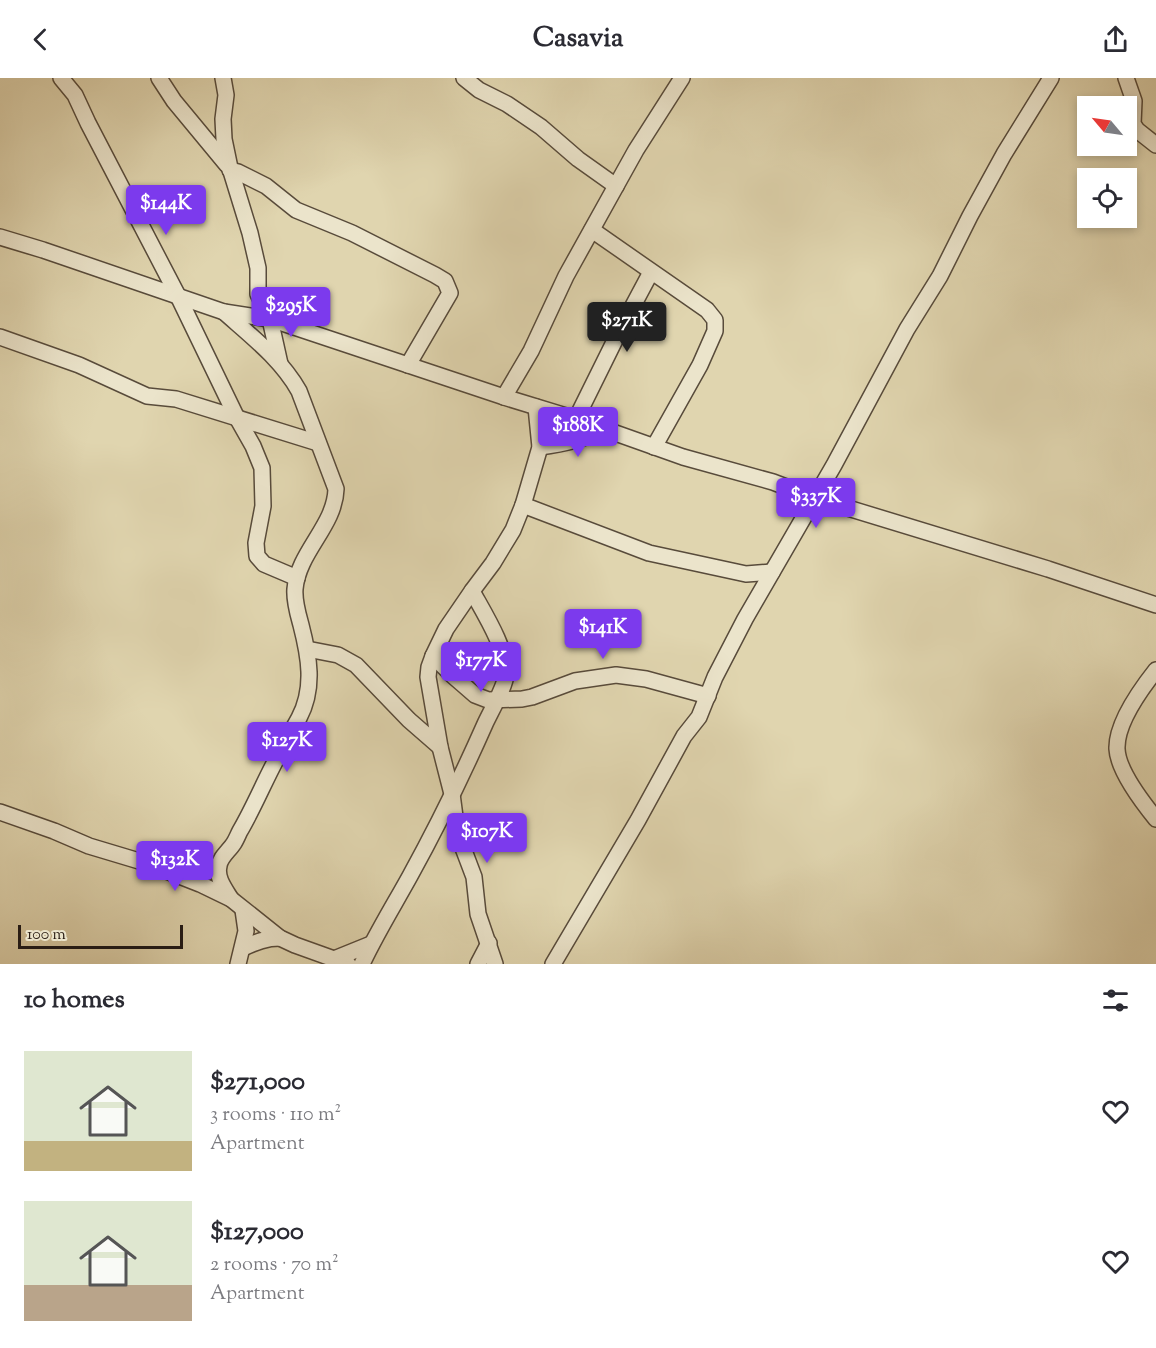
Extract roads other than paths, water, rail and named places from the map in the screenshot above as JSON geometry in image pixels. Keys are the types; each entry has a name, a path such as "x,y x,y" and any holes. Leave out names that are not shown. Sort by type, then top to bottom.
{"street":[{"path":"61,78 75,95 253,446 262,468 263,506 256,543 257,556 264,564 297,579"},
{"path":"159,78 174,101 230,169 266,186 296,210 352,233 445,281 450,293 408,365"},
{"path":"223,78 226,95 223,119 224,139 230,169 250,233 258,268 258,294 270,319 280,364"},
{"path":"464,78 479,90 507,104 541,127 578,159 616,186"},
{"path":"504,398 531,351 566,276 636,150 682,78"},
{"path":"1126,78 1134,101 1133,124 1156,145"},
{"path":"553,964 638,820 684,736 699,717 715,677 772,572 834,465 907,329 940,276 970,216 1046,80"},
{"path":"592,230 707,310 715,320 715,331 700,365 654,447"},
{"path":"0,237 224,312 270,319 715,467 773,482 814,498 1048,569 1154,607"},
{"path":"576,419 651,272"},
{"path":"224,312 292,378 336,489 333,509 307,555 297,579 295,592 307,649 309,687 307,701 234,843 220,860 219,877 231,899"},
{"path":"0,337 79,365 147,396 176,399 318,443"},
{"path":"495,964 477,914 474,877 460,841 428,677 433,656 446,629 513,530 523,505 540,447 536,407"},
{"path":"540,447 573,442 603,430"},
{"path":"523,505 649,553 746,574 772,572"},
{"path":"362,964 452,794 504,685 506,676 504,661 494,632 472,591"},
{"path":"307,649 338,655 356,664 409,720 440,747"},
{"path":"433,656 475,695 488,700 522,699 575,681 616,675 646,679 708,696"},
{"path":"1156,670 1144,684 1124,720 1118,737 1117,752 1122,768 1156,819"},
{"path":"0,812 89,846 149,864 200,884 231,899 280,938 339,962 371,944"},
{"path":"238,964 246,931 243,910"},
{"path":"243,948 260,940 280,938"},
{"path":"478,964 489,943"}]}
